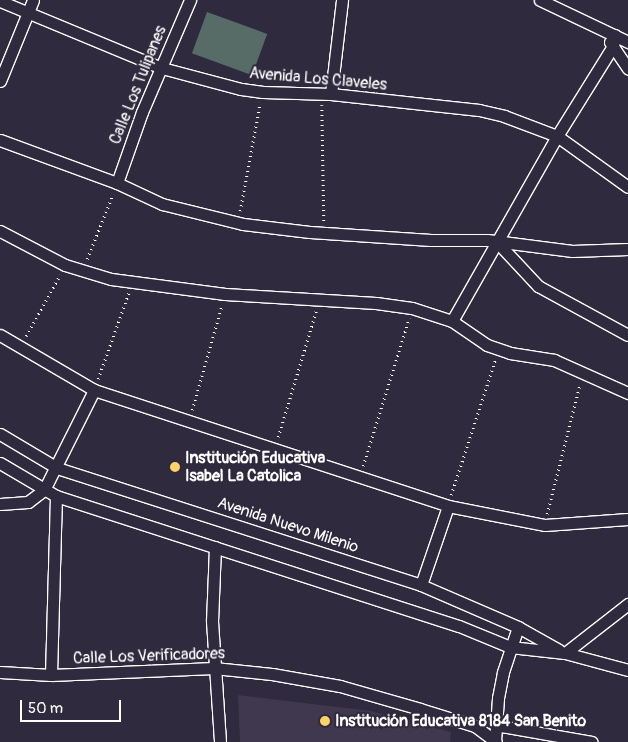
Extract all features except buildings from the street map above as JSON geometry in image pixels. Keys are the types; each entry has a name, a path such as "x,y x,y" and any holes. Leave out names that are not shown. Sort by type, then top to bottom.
{"street":[{"path":"0,81 33,0"},
{"name":"Calle Los Tulipanes","path":"117,183 142,112 190,0"},
{"path":"326,93 342,0"},
{"path":"540,0 601,28 614,40 628,69"},
{"name":"Avenida Los Claveles","path":"0,1 162,68 222,84 263,92 326,93 479,110 527,123 557,136 628,187"},
{"path":"614,40 628,42"},
{"path":"452,321 496,241 614,40"},
{"path":"0,140 117,183 162,204 238,222 324,233 496,241 572,251 628,249"},
{"path":"0,231 81,272 225,294 376,303 412,308 452,321 474,338 498,349 554,360 628,393"},
{"path":"496,241 538,286 628,335"},
{"path":"0,335 94,390 448,506 545,525 628,519"},
{"path":"0,504 28,502 44,490 57,468 94,390"},
{"name":"Avenida Nuevo Milenio","path":"0,434 57,468 421,585 518,628 565,653"},
{"name":"Avenida Nuevo Milenio","path":"0,463 56,496 460,626 510,647 565,653 628,670"},
{"path":"51,676 56,496"},
{"path":"421,585 448,506"},
{"path":"215,547 212,621 220,742"},
{"path":"565,653 628,604"},
{"path":"495,741 495,725 501,681 510,647 518,628"},
{"name":"Calle Los Verificadores","path":"0,672 51,676 214,668 272,674 340,686 475,726 495,741"},
{"path":"495,725 592,742"}],"path":[{"path":"238,222 263,92"},
{"path":"324,233 326,93"},
{"path":"81,272 117,183"},
{"path":"20,347 65,265"},
{"path":"94,390 133,281"},
{"path":"190,420 225,294"},
{"path":"274,450 320,300"},
{"path":"359,476 412,308"},
{"path":"448,506 498,349"},
{"path":"545,525 583,372"}],"shaded area":[{"name":"Institución Educativa 8184 San Benito","path":"238,695 371,711 451,732 450,742 240,742"}],"green space":[{"path":"207,12 267,34 252,75 192,53"}],"place":[{"name":"Institución Educativa Isabel La Catolica","path":"175,467"},
{"name":"Institución Educativa 8184 San Benito","path":"325,721"}]}
